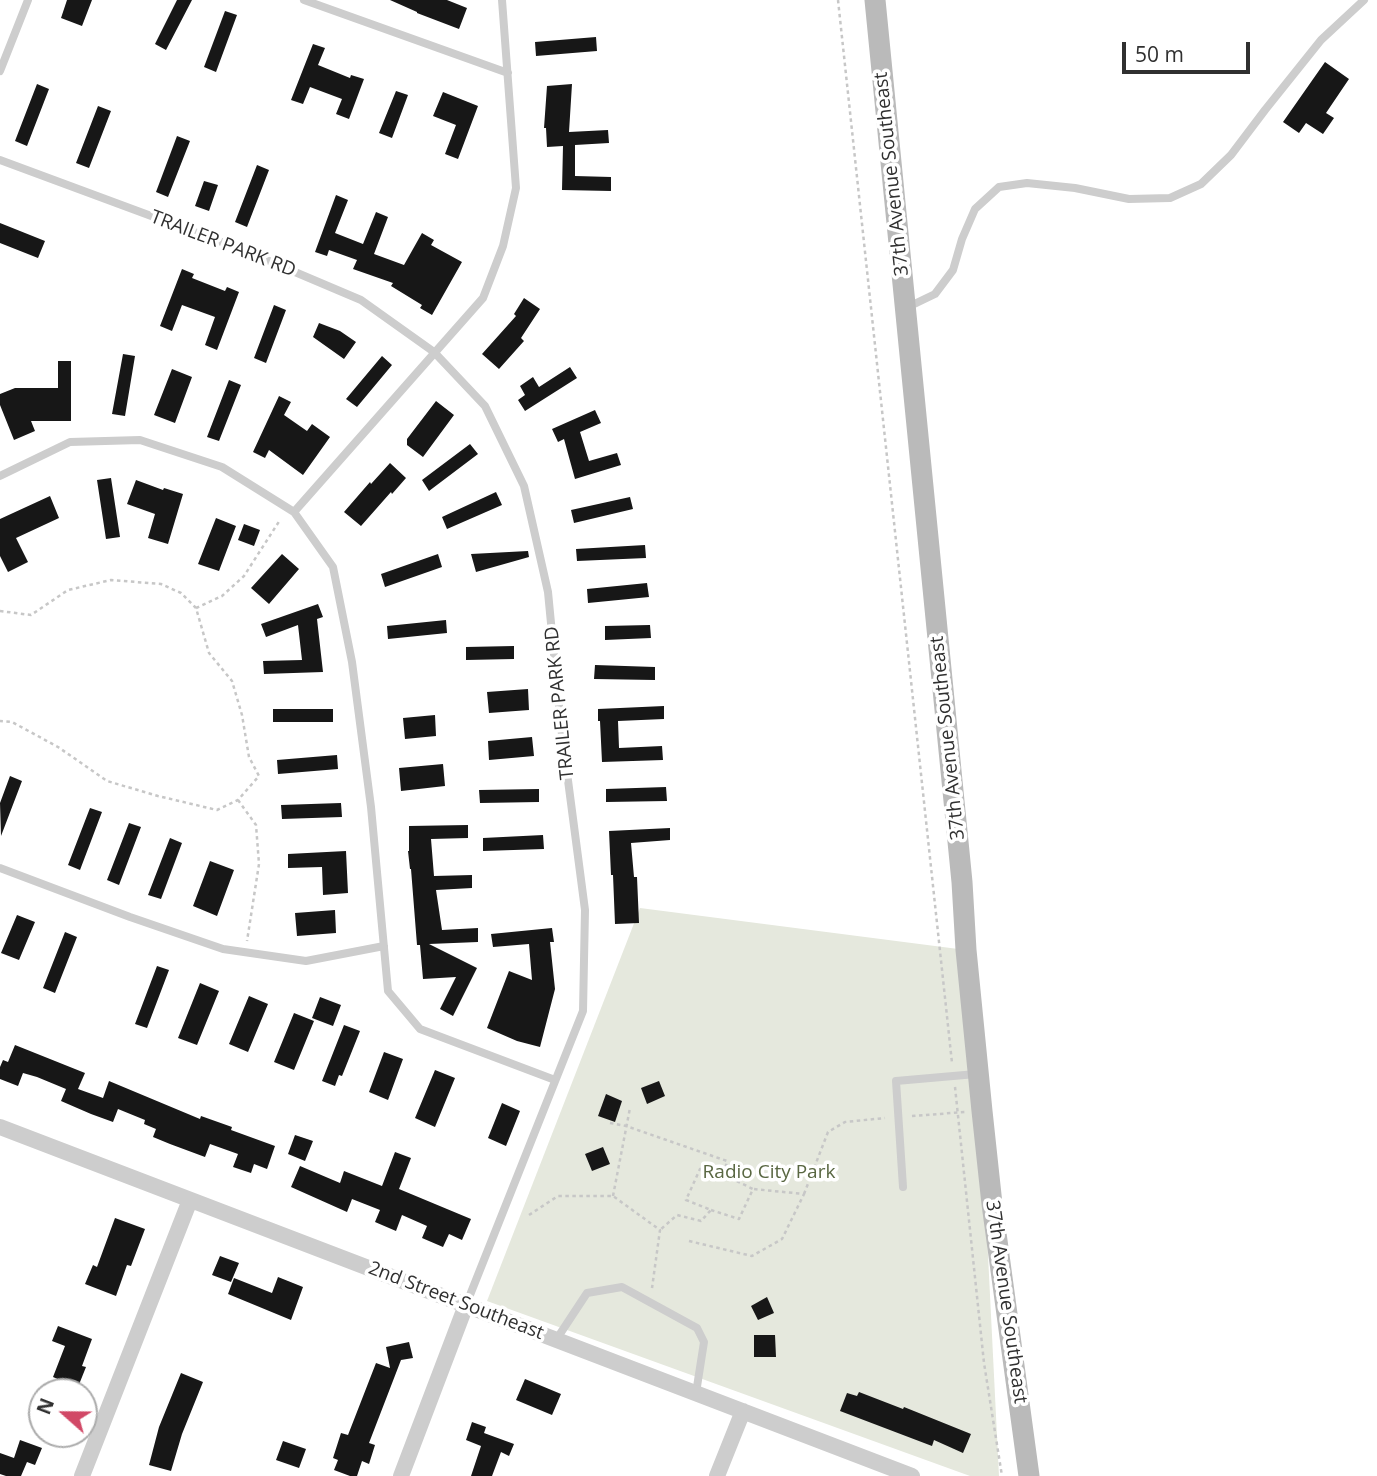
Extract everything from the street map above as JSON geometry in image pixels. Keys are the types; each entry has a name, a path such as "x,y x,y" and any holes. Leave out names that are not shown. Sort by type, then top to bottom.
{"street":[{"name":"37th Avenue Southeast","path":"875,0 982,1111 1029,1476"},
{"name":"2nd Street Southeast","path":"0,1126 912,1476"},
{"path":"82,1476 190,1199"},
{"path":"401,1476 466,1305"},
{"path":"717,1476 743,1411"}],"lane":[{"path":"0,71 28,0"},
{"path":"304,0 508,73"},
{"path":"294,512 483,298 503,246 516,188 502,0"},
{"path":"905,309 935,293 953,270 975,209 999,187 1027,183 1075,188 1129,199 1170,198 1201,184 1231,155 1321,40 1364,0"},
{"name":"TRAILER PARK RD","path":"0,160 243,250 361,300 434,352 485,405 524,486 548,592 561,727 585,910 583,1011 466,1305"},
{"path":"0,476 70,442 140,440 222,467 294,512 333,567 352,662 371,807 388,991 420,1029 555,1080"},
{"path":"0,868 223,949 306,961 384,946"},
{"path":"903,1187 896,1081 979,1074"},
{"path":"556,1340 587,1293 622,1287 697,1328 704,1342 696,1393"}],"path":[{"path":"838,0 984,1363 1003,1476"},
{"path":"196,608 222,596 244,576 280,520"},
{"path":"0,611 31,615 68,590 111,580 161,584 181,593 196,608 209,653 232,681 242,715 249,757 259,776 238,800 217,810 107,781 58,747 12,722 0,720"},
{"path":"238,800 256,825 259,863 247,944"},
{"path":"613,1195 630,1108"},
{"path":"689,1241 752,1256 782,1239 804,1195 828,1132 845,1122 982,1111"},
{"path":"610,1123 727,1161 724,1174"},
{"path":"753,1189 739,1219 686,1200 700,1169 724,1174 753,1189 804,1195"},
{"path":"529,1215 558,1196 613,1195 660,1230"},
{"path":"646,1300 652,1286 660,1230 677,1215 701,1221 711,1210"}],"green space":[{"name":"Radio City Park","path":"640,908 966,950 979,1074 999,1476 970,1476 487,1301"}],"building":[{"path":"67,0 92,0 82,26 61,18"},
{"path":"177,0 192,0 166,50 155,44"},
{"path":"390,0 447,0 467,8 459,29"},
{"path":"225,11 237,15 216,72 204,67"},
{"path":"596,37 597,51 536,56 535,42"},
{"path":"313,44 325,48 318,65 350,78 351,75 364,79 349,119 336,114 342,99 310,87 303,104 291,100"},
{"path":"1325,62 1349,79 1326,113 1334,118 1323,134 1306,123 1299,133 1283,122"},
{"path":"37,84 49,89 27,146 15,141"},
{"path":"572,84 569,132 608,130 609,143 575,145 575,176 611,177 611,191 562,190 563,146 547,147 544,128 547,86"},
{"path":"396,91 408,95 392,138 379,133"},
{"path":"443,92 478,106 458,159 445,154 456,125 433,116"},
{"path":"98,106 111,111 89,168 76,163"},
{"path":"177,136 190,141 168,197 156,192"},
{"path":"257,165 269,170 247,227 235,222"},
{"path":"204,181 218,185 209,211 195,206"},
{"path":"336,195 348,200 335,233 363,244 376,212 388,217 374,254 404,265 422,233 434,240 431,245 462,262 432,315 420,308 422,305 391,286 393,283 353,269 357,260 329,250 327,256 315,252"},
{"path":"0,223 45,241 38,258 0,243"},
{"path":"182,269 194,274 192,278 225,291 227,287 239,292 217,350 205,345 215,317 182,305 172,331 160,326"},
{"path":"524,298 540,309 521,338 524,341 499,369 482,354 516,316 514,314"},
{"path":"274,305 286,310 266,363 254,358"},
{"path":"319,323 340,331 356,342 344,359 313,337"},
{"path":"123,354 135,356 125,416 112,414"},
{"path":"382,356 392,365 357,407 346,399"},
{"path":"58,361 71,361 71,421 31,421 35,431 14,440 0,405 0,394 15,388 58,388"},
{"path":"570,367 577,378 525,411 518,400 525,395 520,386 533,377 539,387"},
{"path":"172,369 192,377 175,423 154,415"},
{"path":"229,380 241,385 219,441 207,437"},
{"path":"279,396 291,402 284,415 307,431 312,424 330,437 303,475 269,450 265,458 253,452"},
{"path":"436,401 454,415 423,457 407,445 407,439"},
{"path":"595,410 601,423 580,432 589,461 617,453 621,465 575,479 564,439 558,442 552,429"},
{"path":"470,444 478,454 429,491 422,480"},
{"path":"390,463 406,478 361,526 344,512"},
{"path":"111,478 120,537 106,539 97,480"},
{"path":"136,480 183,494 168,544 148,538 155,514 127,504"},
{"path":"496,492 502,505 447,529 442,517"},
{"path":"50,496 59,518 16,538 28,562 8,572 0,556 0,519"},
{"path":"630,497 633,509 574,523 571,510"},
{"path":"216,518 236,526 219,571 198,564"},
{"path":"244,524 260,530 254,546 238,540"},
{"path":"645,545 646,558 577,561 576,549"},
{"path":"528,551 529,557 476,572 471,554"},
{"path":"282,554 299,569 269,604 251,588"},
{"path":"438,554 442,567 385,587 381,574"},
{"path":"647,583 649,597 588,603 587,589"},
{"path":"318,604 323,617 317,619 323,672 264,674 263,661 302,660 298,625 266,637 261,624"},
{"path":"446,620 447,633 388,639 387,626"},
{"path":"650,625 651,638 605,640 605,626"},
{"path":"514,646 514,659 466,660 466,647"},
{"path":"595,665 655,667 655,680 594,679"},
{"path":"528,689 529,710 489,713 487,692"},
{"path":"664,706 664,719 618,721 619,748 662,746 663,760 602,762 598,709"},
{"path":"273,709 333,709 333,722 273,722"},
{"path":"435,715 436,736 405,739 403,718"},
{"path":"532,737 534,756 489,760 488,741"},
{"path":"337,755 338,769 278,774 277,760"},
{"path":"443,764 445,786 401,791 399,768"},
{"path":"10,776 22,781 1,836 0,803"},
{"path":"666,787 667,801 606,802 606,789"},
{"path":"539,789 539,802 480,803 479,790"},
{"path":"341,803 342,817 282,819 281,805"},
{"path":"90,808 102,812 80,870 68,865"},
{"path":"129,823 141,827 119,885 107,880"},
{"path":"468,825 468,838 431,839 434,876 472,875 472,888 436,890 442,930 478,928 478,942 429,944 477,968 453,1016 440,1009 456,977 423,979 408,851 409,826"},
{"path":"670,828 670,840 631,843 634,877 637,877 639,923 615,924 609,831"},
{"path":"543,835 544,849 483,851 483,838"},
{"path":"170,838 182,843 161,899 148,895"},
{"path":"346,851 348,893 323,895 322,867 288,868 288,854"},
{"path":"210,861 234,870 217,916 193,906"},
{"path":"335,910 336,933 297,936 295,913"},
{"path":"17,915 35,922 19,960 1,953"},
{"path":"552,928 554,942 550,942 555,989 540,1047 517,1041 487,1028 509,971 532,980 529,944 493,947 491,934"},
{"path":"65,932 77,937 55,993 43,988"},
{"path":"157,966 169,970 147,1028 135,1024"},
{"path":"200,983 219,991 197,1045 178,1038"},
{"path":"249,996 268,1004 248,1052 229,1044"},
{"path":"320,997 341,1005 333,1026 312,1018"},
{"path":"294,1013 314,1021 294,1070 274,1062"},
{"path":"344,1025 360,1031 342,1076 339,1075 335,1086 322,1081"},
{"path":"15,1045 85,1073 78,1089 103,1098 109,1081 200,1119 201,1116 232,1127 231,1130 275,1146 267,1169 254,1164 251,1173 233,1167 238,1154 210,1144 205,1157 170,1144 153,1137 156,1129 144,1124 145,1120 118,1109 113,1122 91,1114 61,1101 66,1089 37,1077 23,1073 18,1086 0,1079 3,1060 8,1062"},
{"path":"384,1052 403,1059 388,1100 369,1092"},
{"path":"435,1070 455,1078 435,1127 415,1118"},
{"path":"659,1081 665,1096 647,1104 641,1088"},
{"path":"606,1094 622,1101 615,1122 598,1116"},
{"path":"502,1103 520,1111 506,1146 488,1138"},
{"path":"295,1135 313,1141 305,1161 288,1154"},
{"path":"603,1147 610,1164 592,1171 585,1154"},
{"path":"395,1152 411,1158 399,1189 471,1219 462,1240 449,1234 443,1247 422,1238 427,1226 402,1215 396,1231 375,1222 380,1210 352,1199 347,1212 291,1187 300,1166 340,1183 344,1171 382,1186"},
{"path":"115,1218 145,1229 131,1266 127,1265 116,1296 85,1284 93,1265 97,1267"},
{"path":"220,1256 239,1263 231,1282 212,1275"},
{"path":"278,1277 303,1287 291,1320 228,1294 234,1278 272,1293"},
{"path":"767,1297 774,1313 758,1320 751,1306"},
{"path":"58,1326 92,1339 82,1366 86,1367 82,1378 53,1377 65,1346 52,1341"},
{"path":"754,1335 775,1335 776,1357 754,1357"},
{"path":"409,1342 413,1358 401,1360 369,1443 375,1445 369,1464 362,1461 357,1476 334,1470 338,1460 333,1458 341,1433 348,1435 376,1363 390,1368 386,1347"},
{"path":"181,1373 203,1382 182,1434 171,1471 149,1465 159,1427"},
{"path":"525,1379 561,1394 552,1415 516,1400"},
{"path":"859,1392 971,1434 963,1453 934,1440 932,1446 840,1411 847,1393 857,1396"},
{"path":"472,1422 486,1427 484,1433 514,1444 509,1456 501,1452 492,1476 471,1476 481,1446 466,1440"},
{"path":"20,1440 28,1443 28,1448 42,1448 35,1465 27,1462 21,1476 0,1474 0,1453 14,1458"},
{"path":"283,1441 306,1449 299,1468 276,1460"}]}
